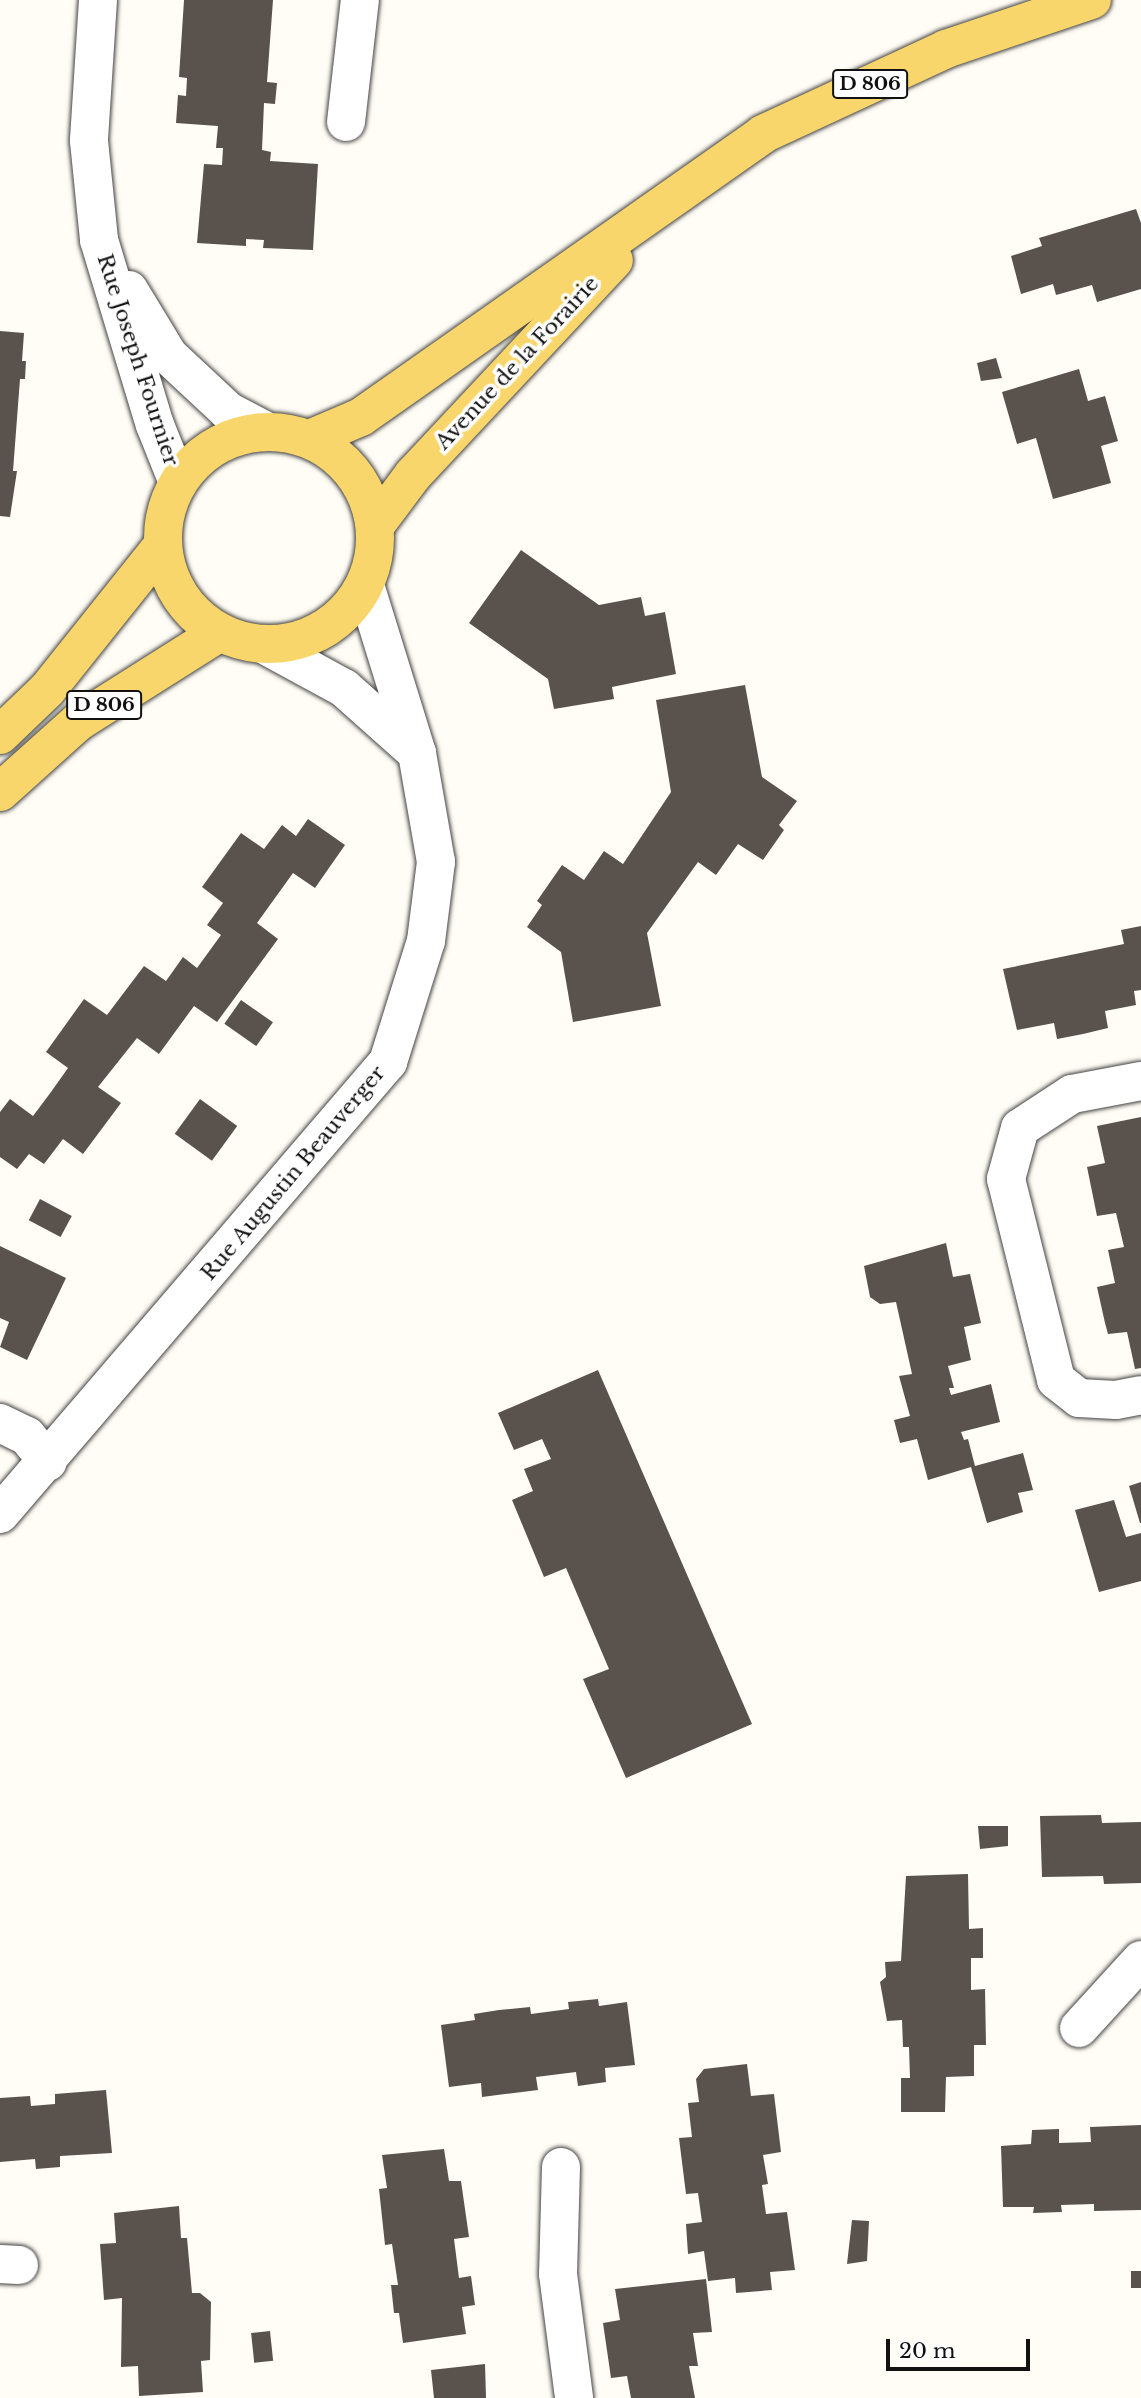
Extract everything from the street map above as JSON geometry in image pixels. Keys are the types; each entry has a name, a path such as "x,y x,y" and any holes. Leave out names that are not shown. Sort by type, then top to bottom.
{"main road":[{"name":"Avenue de la Forairie","path":"312,438 361,416 667,206 764,134 946,48 1092,0"},
{"name":"Avenue de la Forairie","path":"375,526 413,475 521,355 667,206"},
{"path":"264,430 312,438 356,474 375,526 374,556 365,585 340,618 305,638 265,645 219,633 178,598 161,547 177,480 214,444 264,430"},
{"name":"D 806","path":"0,735 47,690 161,547"},
{"name":"D 806","path":"0,792 78,722 219,633"}],"street":[{"name":"Rue Joseph Fournier","path":"98,0 89,141 99,240 155,425 177,480"},
{"path":"346,122 360,0"},
{"name":"Rue Joseph Fournier","path":"99,240 169,356 228,411 264,430"},
{"name":"Rue Augustin Beauverger","path":"0,1514 48,1462 387,1062 426,942 436,862 417,753 365,585"},
{"path":"265,645 344,688 417,753"},
{"path":"1141,1081 1072,1094 1020,1128 1006,1179 1056,1380 1079,1398 1116,1400 1141,1395"},
{"path":"0,1423 27,1436 48,1462"},
{"path":"1079,2028 1141,1959"},
{"path":"561,2167 558,2274 574,2398"}],"building":[{"path":"184,0 273,0 267,82 277,83 275,104 264,103 262,150 271,152 270,161 318,164 313,250 263,248 264,240 246,239 246,246 197,243 204,164 222,165 223,148 216,148 218,126 176,123 178,95 186,96 187,78 179,77"},
{"path":"1136,209 1141,223 1141,289 1097,302 1092,285 1056,295 1053,284 1021,294 1011,256 1042,246 1039,238"},
{"path":"0,331 24,333 22,361 26,361 25,379 20,379 13,471 17,471 10,517 0,516"},
{"path":"996,358 1002,378 981,381 977,363"},
{"path":"1079,369 1088,401 1105,396 1118,441 1101,446 1111,483 1053,499 1036,438 1017,444 1002,392"},
{"path":"521,550 599,605 641,597 645,616 665,612 676,674 612,687 614,699 554,709 548,679 469,623"},
{"path":"745,685 762,777 797,801 779,825 784,830 763,860 738,844 716,875 698,862 647,933 661,1006 573,1022 561,952 527,927 542,905 537,901 562,865 584,880 604,851 623,864 671,792 656,700"},
{"path":"308,819 345,845 315,888 293,873 257,923 278,939 217,1022 194,1006 159,1054 137,1038 98,1087 121,1103 83,1154 63,1139 44,1164 29,1154 17,1169 0,1157 0,1112 10,1099 33,1116 51,1092 68,1068 46,1052 84,999 107,1015 144,966 166,981 183,957 197,968 221,935 207,925 223,903 202,887 241,833 264,849 282,825 296,836"},
{"path":"1141,926 1141,990 1134,991 1136,1005 1105,1011 1108,1028 1083,1034 1057,1039 1054,1023 1017,1030 1003,969 1124,944 1121,930"},
{"path":"241,1000 273,1022 256,1046 224,1024"},
{"path":"200,1099 237,1126 212,1161 175,1134"},
{"path":"1141,1117 1141,1368 1135,1369 1127,1332 1108,1334 1105,1323 1097,1287 1115,1283 1108,1250 1124,1247 1116,1213 1097,1216 1087,1167 1105,1163 1097,1126"},
{"path":"40,1199 72,1216 61,1237 29,1220"},
{"path":"946,1243 953,1277 970,1274 981,1323 964,1327 971,1360 948,1366 954,1388 949,1388 951,1395 991,1384 1000,1422 961,1432 964,1440 968,1439 975,1466 1023,1453 1033,1490 1018,1493 1023,1512 987,1523 971,1467 928,1480 917,1439 900,1443 894,1420 910,1416 899,1376 912,1374 896,1302 880,1304 870,1297 864,1266"},
{"path":"0,1246 66,1278 27,1360 0,1347 9,1322 0,1318"},
{"path":"598,1370 752,1724 626,1778 583,1679 609,1669 566,1568 544,1577 512,1500 533,1491 524,1469 551,1459 542,1439 514,1450 498,1413"},
{"path":"1141,1482 1141,1523 1140,1523 1129,1486"},
{"path":"1114,1500 1126,1537 1141,1533 1141,1581 1099,1592 1075,1510"},
{"path":"1101,1815 1102,1823 1141,1822 1141,1883 1104,1884 1103,1876 1042,1877 1040,1816"},
{"path":"978,1826 1008,1826 1008,1846 980,1849"},
{"path":"968,1874 969,1929 983,1928 983,1958 971,1958 971,1990 985,1989 986,2045 974,2045 974,2076 946,2077 945,2112 901,2112 901,2078 910,2078 909,2047 903,2047 902,2020 887,2021 880,1982 886,1977 885,1962 901,1961 906,1876"},
{"path":"598,1999 599,2006 627,2002 635,2065 605,2068 606,2082 578,2086 576,2072 536,2077 538,2090 482,2097 481,2083 449,2087 441,2025 475,2020 474,2014 530,2007 531,2014 569,2009 568,2002"},
{"path":"747,2064 751,2096 774,2094 781,2152 763,2155 768,2184 762,2185 766,2214 787,2212 795,2270 770,2272 772,2290 736,2293 735,2278 708,2281 704,2251 688,2254 686,2224 702,2222 698,2193 686,2194 679,2138 692,2137 688,2103 699,2102 696,2079 704,2069"},
{"path":"106,2090 112,2153 60,2156 60,2167 36,2169 35,2159 0,2162 0,2098 30,2096 31,2106 55,2104 55,2094"},
{"path":"1141,2125 1141,2210 1094,2211 1094,2204 1061,2205 1062,2212 1033,2213 1034,2207 1003,2207 1001,2146 1031,2144 1032,2130 1059,2129 1059,2143 1091,2142 1090,2127"},
{"path":"444,2149 449,2181 461,2181 469,2237 454,2239 459,2278 471,2276 475,2305 462,2307 466,2334 403,2343 399,2313 394,2313 391,2285 398,2285 392,2244 385,2245 379,2189 387,2188 382,2155"},
{"path":"179,2206 181,2238 187,2238 192,2293 200,2293 211,2302 210,2360 201,2361 203,2392 139,2396 138,2366 121,2367 122,2298 104,2300 100,2244 116,2243 114,2213"},
{"path":"852,2220 869,2221 867,2261 847,2264"},
{"path":"1131,2271 1141,2271 1141,2288 1131,2288"},
{"path":"706,2279 712,2332 693,2333 698,2366 689,2366 695,2398 631,2398 627,2376 611,2378 603,2323 620,2320 615,2289"},
{"path":"270,2331 273,2361 254,2363 251,2333"},
{"path":"485,2364 486,2398 434,2398 431,2370"}]}
